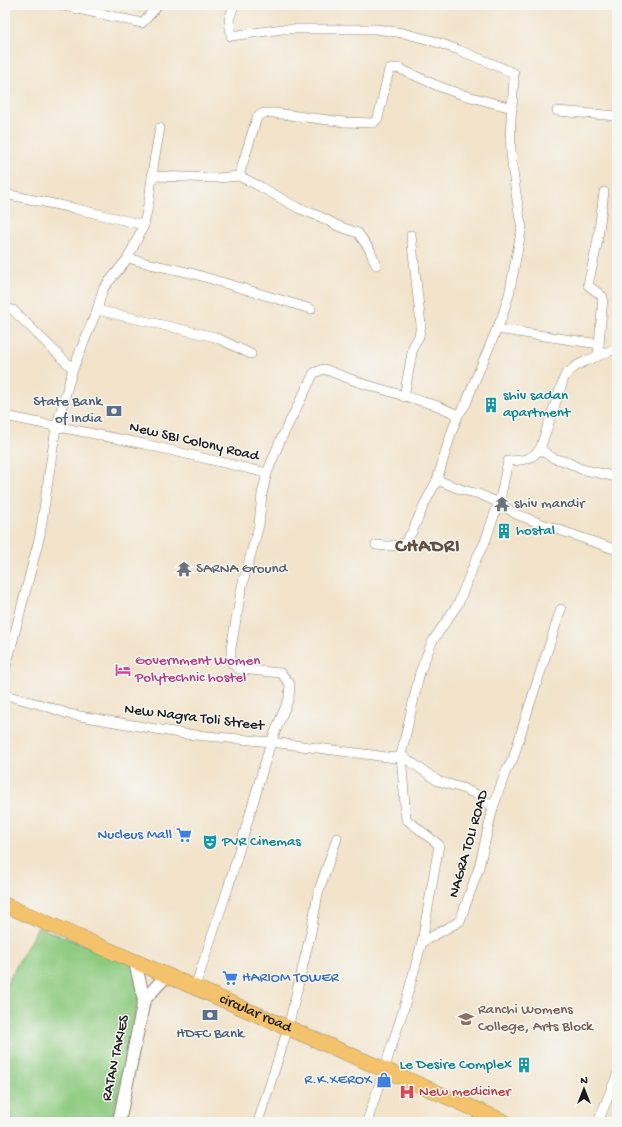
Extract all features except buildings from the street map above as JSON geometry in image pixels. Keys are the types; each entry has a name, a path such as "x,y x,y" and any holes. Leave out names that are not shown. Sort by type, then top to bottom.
{"main road":[{"name":"circular road","path":"5,905 505,1122"}],"street":[{"path":"60,5 142,23 157,5"},
{"path":"234,5 229,20 231,36 282,29 376,29 403,33 430,40 459,50 514,73 511,120 512,162 522,228 509,295 497,329 466,404 458,415 438,480 424,505 412,532 403,545 376,545"},
{"path":"239,176 257,117 264,113 274,113 344,122 373,123 378,118 389,70 392,68 398,68 460,94 512,108"},
{"path":"557,111 617,116"},
{"path":"5,671 40,535 56,427 73,369 97,310 103,289 128,258 144,225 160,128"},
{"path":"152,176 218,178 239,176 298,208 321,217 338,226 358,233 370,250 376,265"},
{"path":"598,356 603,297 588,285 597,245 604,192"},
{"path":"5,194 144,225"},
{"path":"404,396 413,347 419,336 421,325 411,235"},
{"path":"128,258 219,281 311,309"},
{"path":"5,308 12,310 73,369"},
{"path":"97,310 215,337 251,354"},
{"path":"497,329 599,344"},
{"path":"367,1122 403,1011 422,942 439,845 406,818 398,757 420,672 432,642 458,604 477,557 485,542 499,503 508,461 525,460 534,456 540,449 565,375 576,366 617,348"},
{"path":"267,473 280,441 314,372 324,369 361,383 438,406 458,415"},
{"name":"New SBI Colony Road","path":"5,416 144,444 267,473 262,494 258,525 242,586 231,648 231,662 239,669 281,673 290,684 289,698 271,742"},
{"path":"540,449 554,458 567,462 581,469 617,477"},
{"path":"438,480 463,490 479,494 499,503 516,514 617,550"},
{"name":"NAGRA TOLI ROAD","path":"422,942 460,921 479,867 493,808 504,773 513,759 561,609"},
{"name":"New Nagra Toli Street","path":"5,695 46,706 68,714 185,734 271,742 228,888 195,987"},
{"path":"271,742 398,757 438,781 462,788 480,796 493,808"},
{"path":"258,1122 288,1028 311,932 318,893 337,838"},
{"name":"RATAN TAKIES","path":"119,1122 144,1000 135,962"},
{"name":"RATAN TAKIES","path":"144,1000 167,975"},
{"path":"598,1122 617,1075"}],"green space":[{"path":"38,927 132,963 139,996 112,1122 5,1122 5,987"}],"place":[{"name":"shiv sadan apartment","path":"491,405"},
{"name":"State Bank of India","path":"114,411"},
{"name":"shiv mandir","path":"502,504"},
{"name":"hostal","path":"504,531"},
{"name":"SARNA Ground","path":"184,569"},
{"name":"Government Women Polytechnic hostel","path":"123,670"},
{"name":"Nucleus Mall","path":"184,835"},
{"name":"PVR Cinemas","path":"210,842"},
{"name":"HARIOM TOWER","path":"230,978"},
{"name":"HDFC Bank","path":"210,1015"},
{"name":"Ranchi Womens College, Arts Block","path":"466,1019"},
{"name":"Le Desire Complex","path":"524,1065"},
{"name":"R.K.XEROX","path":"384,1080"},
{"name":"New mediciner","path":"407,1092"}],"district":[{"name":"CHADRI","path":"428,547"}]}
